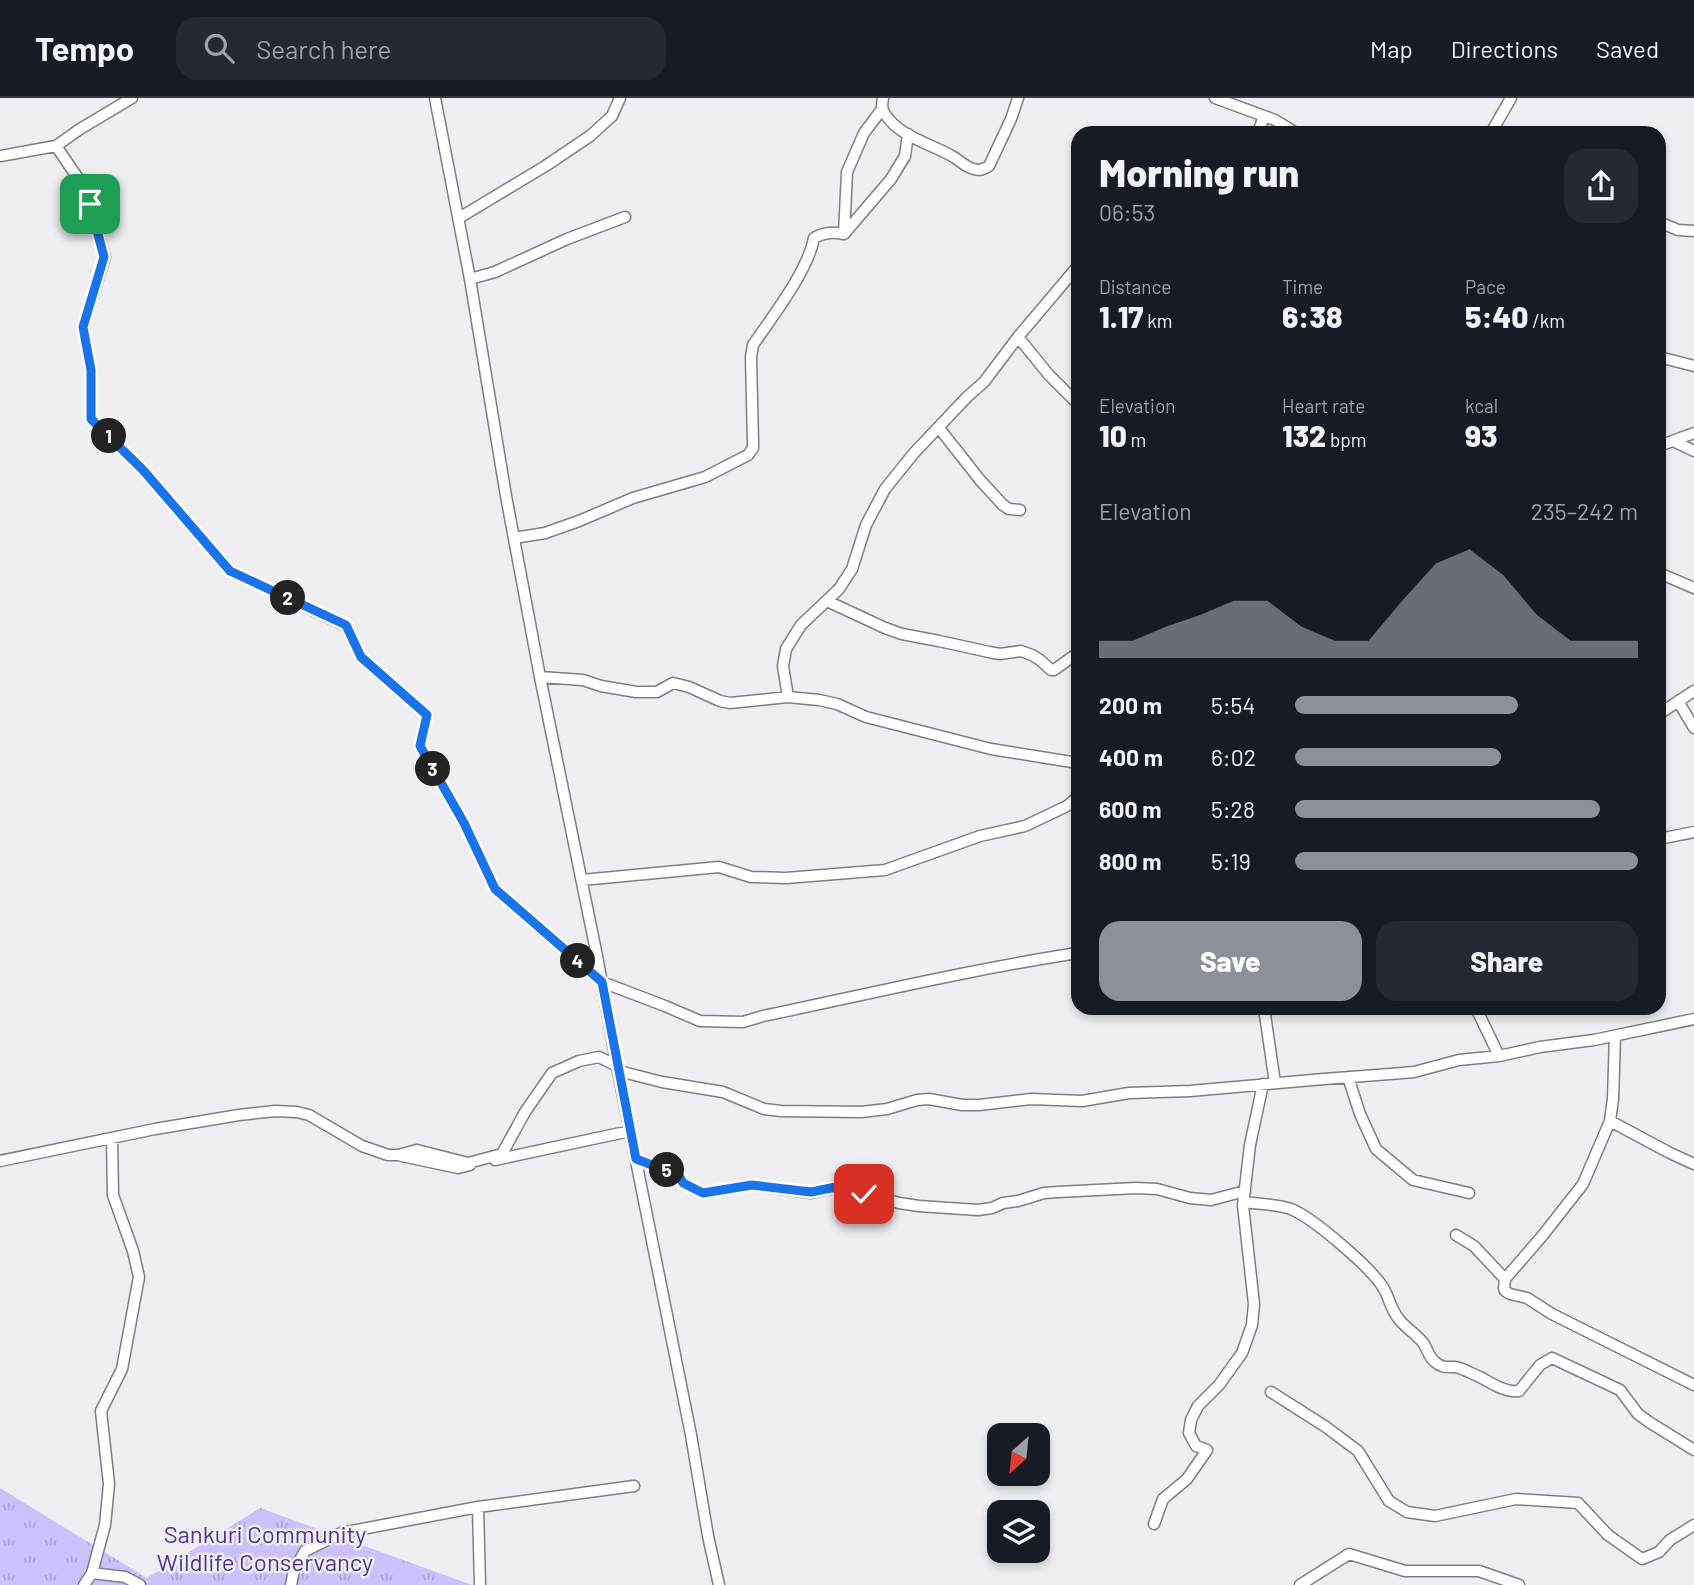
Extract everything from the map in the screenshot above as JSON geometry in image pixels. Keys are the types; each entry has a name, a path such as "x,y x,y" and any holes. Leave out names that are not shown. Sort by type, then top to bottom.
{"street":[{"path":"0,156 56,146 132,98"},
{"path":"435,98 470,279 540,677 687,1411 719,1585"},
{"path":"458,218 537,172 590,136 612,116 620,98"},
{"path":"882,103 889,119 908,134 978,170 989,166 1018,98"},
{"path":"1215,98 1285,126"},
{"path":"1495,126 1511,98"},
{"path":"844,234 847,172 864,133 882,103"},
{"path":"1260,126 1264,116"},
{"path":"844,234 891,179 905,156 908,134"},
{"path":"56,146 84,187 104,257 83,327 91,370 91,419 143,470 230,571 346,625 361,657 427,715 420,746 464,823 495,889 602,982 700,1021 743,1022 989,969 1071,954"},
{"path":"470,279 495,272 625,216"},
{"path":"1666,225 1678,230 1694,231"},
{"path":"514,538 545,533 633,498 685,484 748,455 753,443 752,345 802,270 813,247 814,238 823,233 844,234"},
{"path":"788,697 783,666 786,649 800,625 839,589 852,569 866,524 885,489 914,453 984,382 1071,274"},
{"path":"1018,337 1071,397"},
{"path":"1666,359 1694,366"},
{"path":"939,428 1003,505 1009,509 1020,510"},
{"path":"1666,444 1694,433"},
{"path":"1674,441 1694,451"},
{"path":"1666,576 1694,588"},
{"path":"827,601 902,634 1000,654 1021,651 1040,660 1051,670 1071,658"},
{"path":"540,677 583,680 636,692 657,692 673,683 730,703 788,697 827,701 866,717 991,749 1071,763"},
{"path":"1666,709 1694,691"},
{"path":"1678,701 1694,728"},
{"path":"582,880 719,867 751,877 786,878 885,870 980,836 1024,826 1071,803"},
{"path":"1666,838 1694,832"},
{"path":"1265,1015 1275,1083"},
{"path":"1479,1015 1499,1056"},
{"path":"398,1155 417,1150 468,1163 502,1154 525,1112 552,1073 579,1061 598,1057 618,1069 662,1082 723,1092 764,1109 861,1112 929,1099 962,1105 1031,1099 1082,1101 1129,1093 1190,1091 1414,1072 1459,1060 1499,1056 1615,1036 1694,1019"},
{"path":"1615,1036 1610,1121 1583,1184 1505,1279 1504,1288 1510,1294 1527,1298 1552,1314 1694,1385"},
{"path":"1348,1077 1373,1147 1413,1180 1469,1193"},
{"path":"1154,1524 1163,1499 1187,1479 1207,1450 1196,1446 1189,1433 1191,1420 1198,1406 1219,1385 1242,1353 1252,1325 1254,1304 1244,1197 1250,1145 1263,1084"},
{"path":"0,1161 112,1138 275,1111 297,1112 317,1118 338,1133 376,1152 458,1168 631,1131"},
{"path":"1610,1121 1694,1164"},
{"path":"84,1585 92,1573 105,1525 109,1484 100,1412 122,1369 139,1277 133,1251 113,1195 112,1138"},
{"path":"636,1159 679,1175 683,1183 703,1193 752,1185 811,1192 841,1186 898,1203 978,1210 1044,1193 1136,1188 1157,1189 1190,1198 1211,1200 1244,1197 1283,1207 1307,1217 1371,1273 1383,1288 1394,1313 1424,1344 1429,1357 1437,1364 1447,1368 1455,1367 1514,1392 1520,1391 1541,1365 1552,1358 1620,1390 1638,1414 1694,1450"},
{"path":"1456,1235 1474,1246 1505,1279"},
{"path":"1271,1392 1358,1451 1389,1501 1407,1512 1435,1516 1516,1499 1578,1503 1608,1535 1642,1559 1658,1552 1694,1525"},
{"path":"291,1585 304,1551 341,1533 478,1507 634,1486"},
{"path":"478,1507 480,1585"},
{"path":"1300,1585 1349,1555 1405,1570 1479,1572 1519,1585"},
{"path":"92,1573 124,1577 140,1585"}],"green space":[{"name":"Sankuri Community Wildlife Conservancy","path":"0,1488 147,1578 260,1508 472,1585 0,1585"}],"route":[{"path":"90,204 104,257 83,327 91,370 91,419 143,470 230,571 346,625 361,657 427,715 420,746 464,823 495,889 602,982 636,1159 679,1175 683,1183 703,1193 752,1185 811,1192 841,1186 864,1194"}]}
